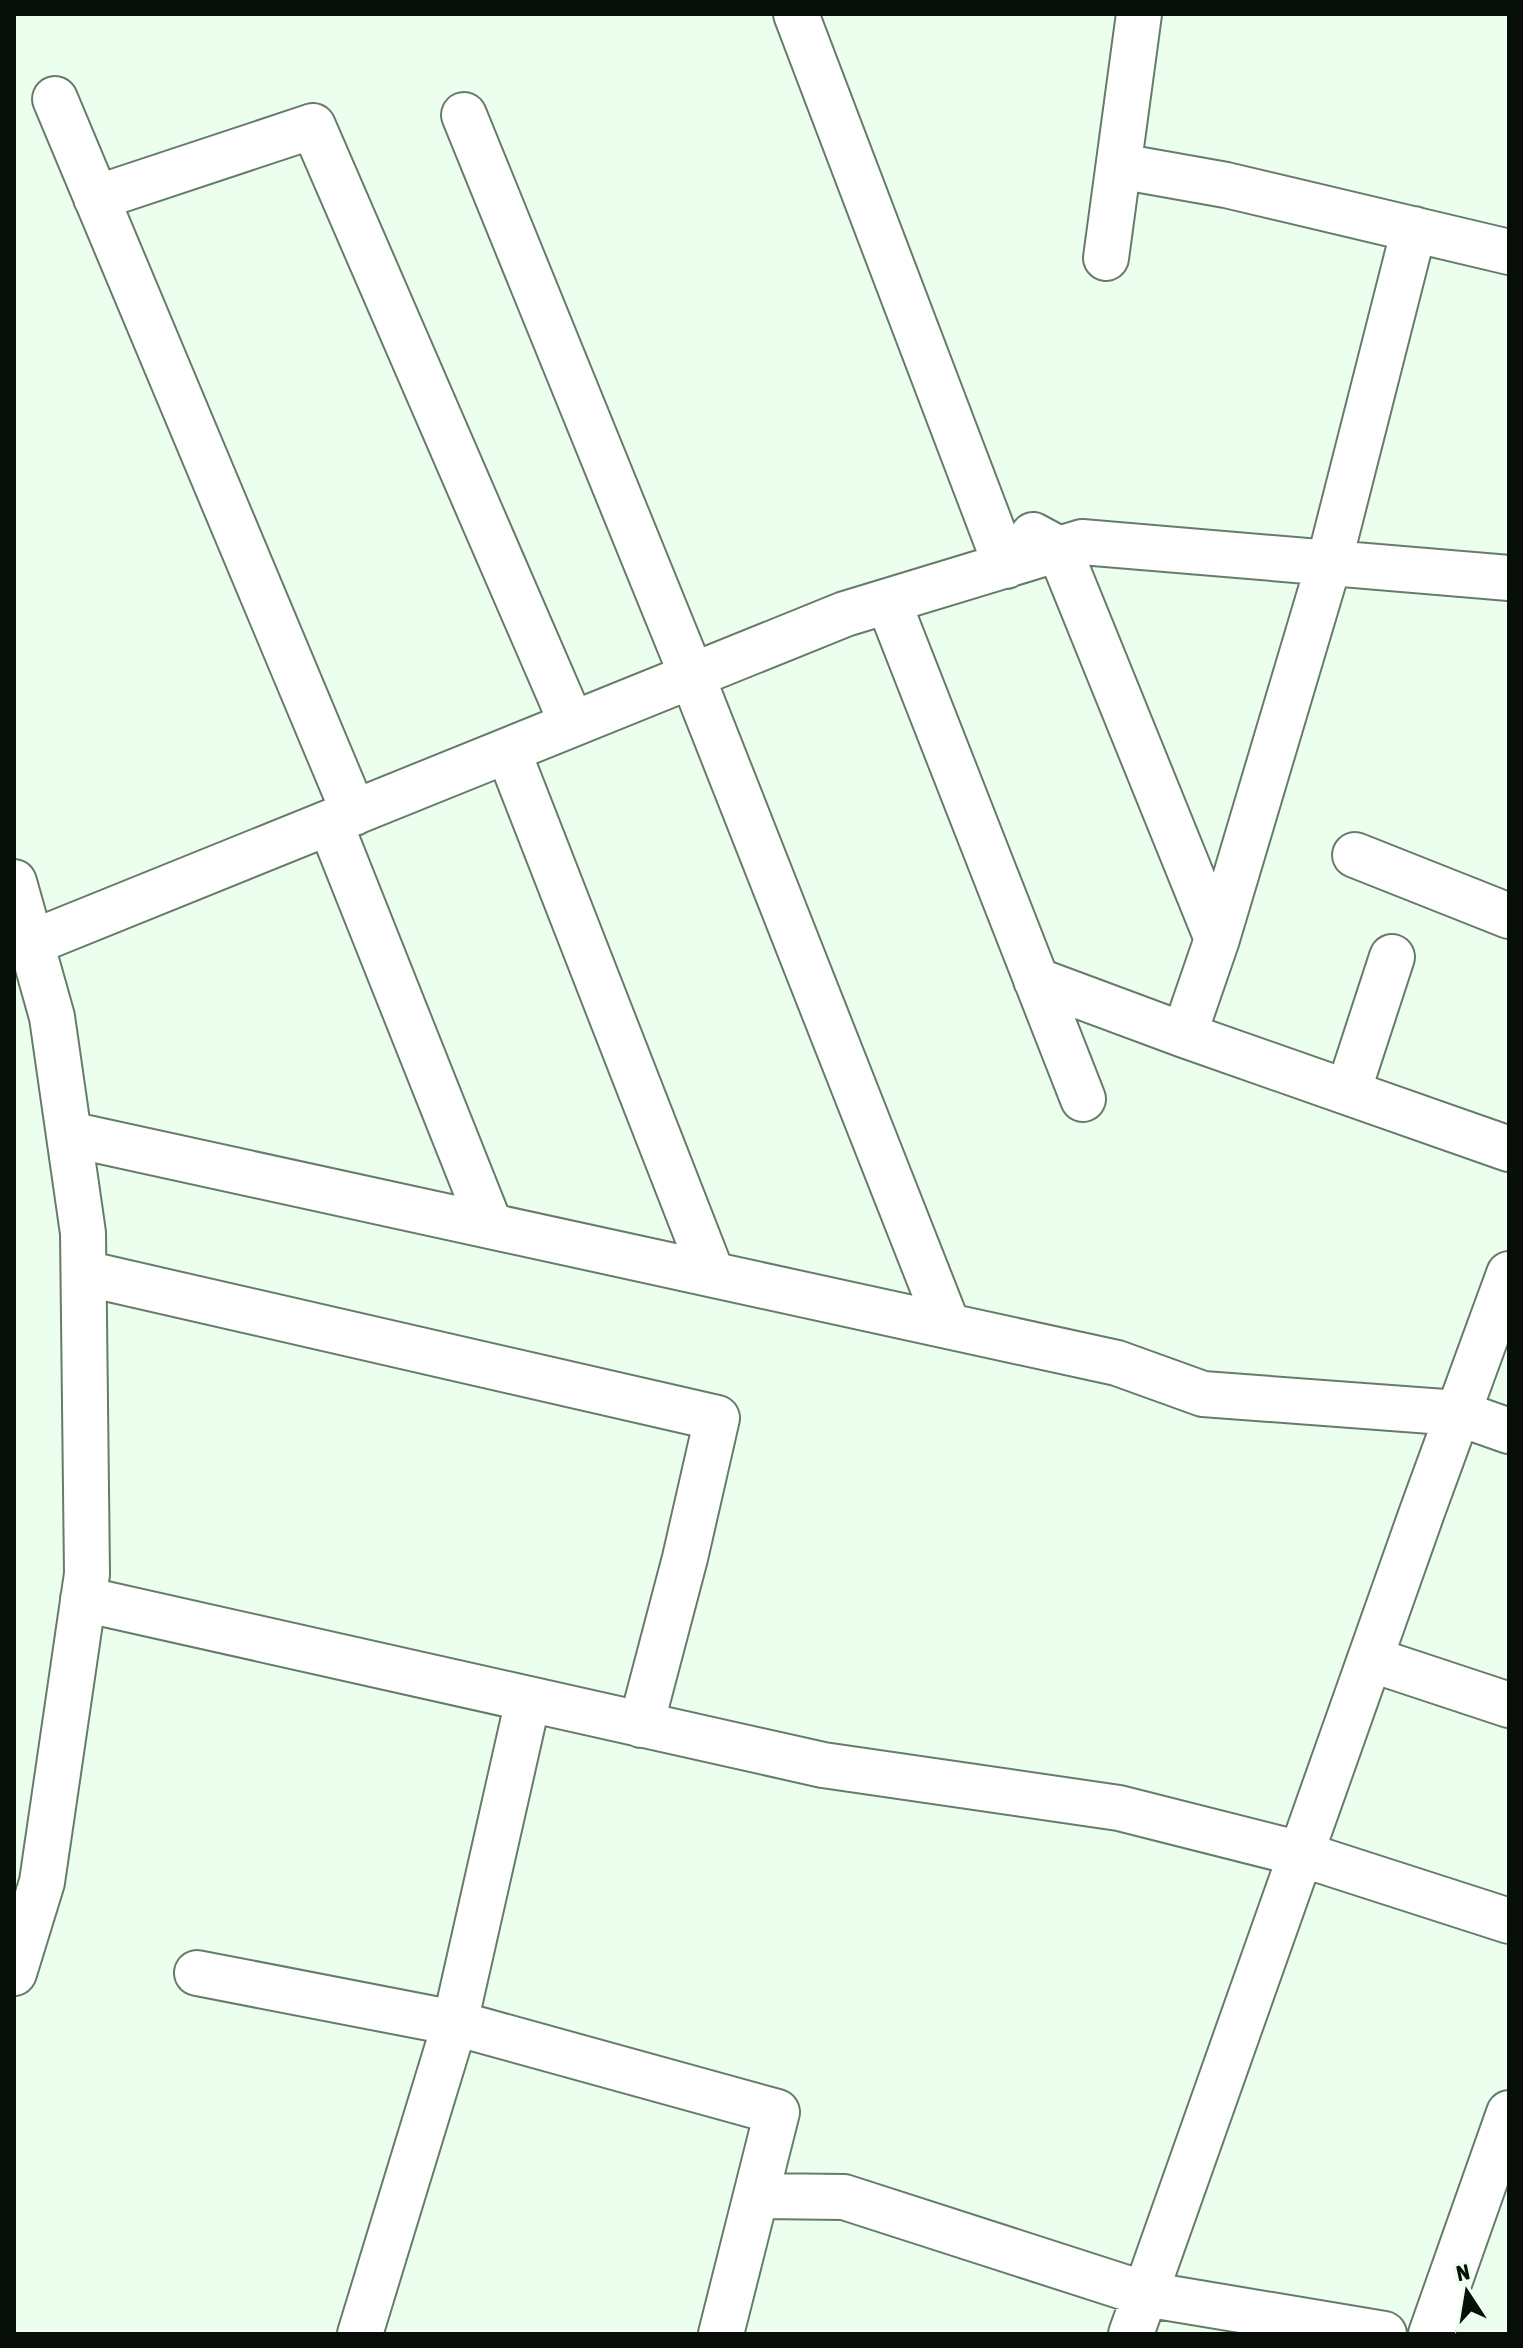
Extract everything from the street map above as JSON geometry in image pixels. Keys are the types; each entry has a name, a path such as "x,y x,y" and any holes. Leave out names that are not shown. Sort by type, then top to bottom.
{"street":[{"path":"796,14 1006,566"},
{"path":"1106,258 1139,14"},
{"path":"55,99 342,818 490,1225"},
{"path":"464,115 692,676 948,1326"},
{"path":"96,198 313,126 572,724"},
{"path":"1119,166 1226,185 1509,252"},
{"path":"1184,1035 1217,939 1329,563 1414,229"},
{"path":"984,508 1059,549 1217,939"},
{"path":"31,943 845,614 1082,542 1509,578"},
{"path":"888,601 1083,1099"},
{"path":"508,751 712,1274"},
{"path":"1355,855 1509,916"},
{"path":"14,882 52,1017 83,1233 87,1574 42,1882 14,1973"},
{"path":"1348,1092 1392,957"},
{"path":"1036,980 1509,1149"},
{"path":"69,1134 1117,1363 1203,1394 1458,1413 1509,1431"},
{"path":"84,1273 717,1418 685,1558 641,1725"},
{"path":"1138,2314 1509,1274"},
{"path":"83,1599 823,1765 1119,1808 1301,1854 1509,1921"},
{"path":"1370,1659 1509,1705"},
{"path":"360,2334 455,2023 528,1700"},
{"path":"197,1973 455,2023 777,2112 721,2334"},
{"path":"1431,2334 1509,2113"},
{"path":"756,2196 844,2197 1138,2314 1384,2334"}]}
